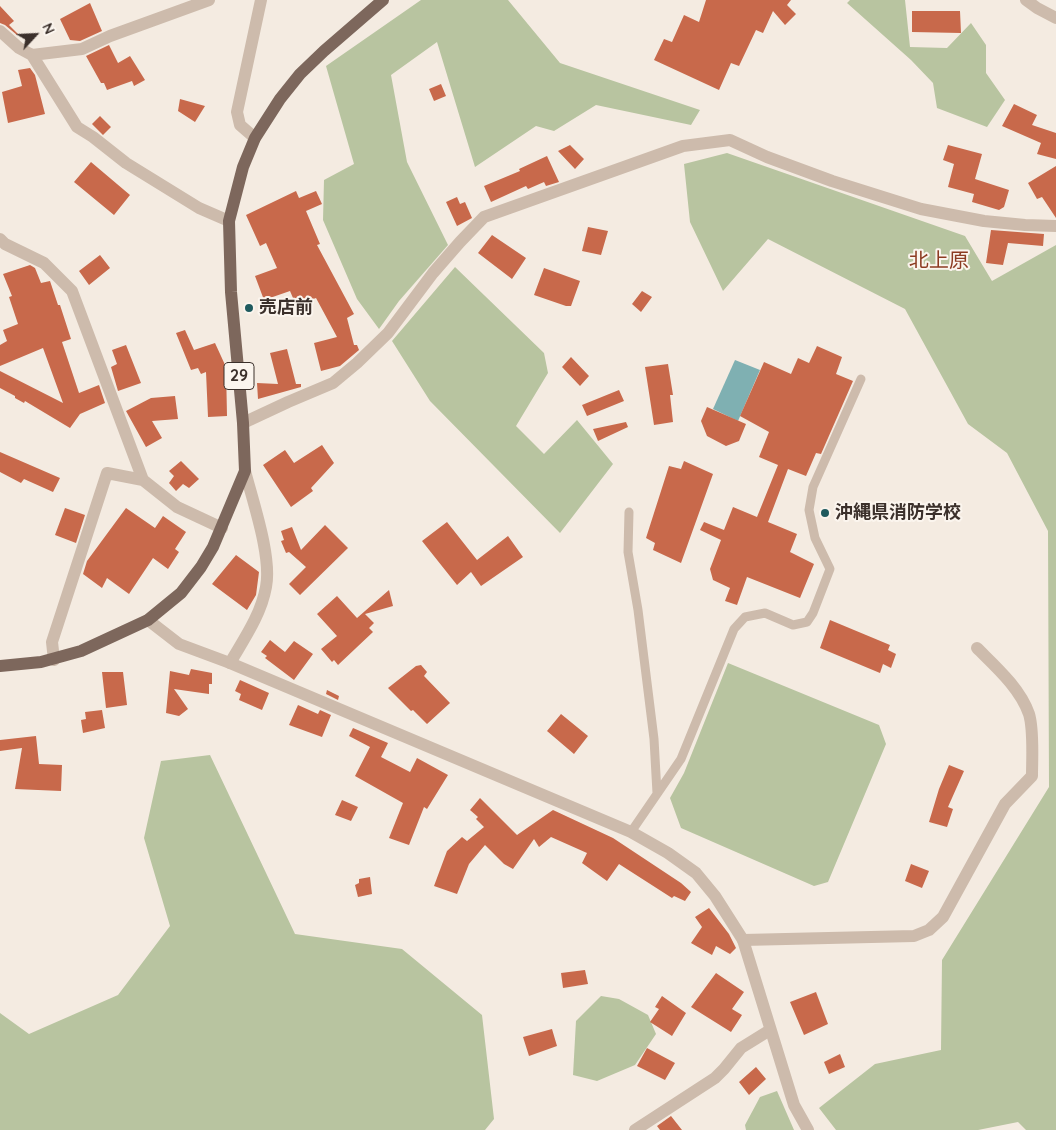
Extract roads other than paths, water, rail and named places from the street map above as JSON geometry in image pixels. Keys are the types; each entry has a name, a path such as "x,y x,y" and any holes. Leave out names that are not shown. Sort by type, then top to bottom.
{"main road":[{"name":"29","path":"0,666 54,660 102,643 148,620 170,603 189,584 201,567 222,528 245,472 243,423 231,292 229,221 243,166 255,138 280,98 300,74 383,0"}],"street":[{"path":"32,55 82,49 185,4 209,0"},
{"path":"255,138 240,126 237,112 261,0"},
{"path":"1026,0 1056,18"},
{"path":"0,31 19,48 32,55 78,127 126,163 199,208 229,221"},
{"path":"243,423 332,384 357,363 388,333 433,273 484,217 683,146 730,140 767,157 832,181 921,209 984,221 1056,226"},
{"path":"0,239 6,244 44,263 72,291 144,480"},
{"path":"230,663 255,620 267,580 268,566 245,472"},
{"path":"54,660 52,642 107,473 144,480 177,507 222,528"},
{"path":"148,620 179,644 230,663 630,832 668,853 696,873 716,896 743,940 794,1105 808,1130"},
{"path":"743,940 914,936 929,930 943,917 1006,804 1032,776 1033,756 1029,715 1019,695 977,648"},
{"path":"635,1130 715,1078 741,1048 770,1030"}],"lane":[{"path":"630,832 680,759 734,629 745,617 765,613 793,625 807,622 813,613 830,569 815,538 809,510 813,486 861,379"},
{"path":"629,512 628,552 638,610 654,739 657,793"}],"water":[{"path":"735,360 760,370 738,421 713,409"}],"place":[{"name":"売店前","path":"249,308"},
{"name":"沖縄県消防学校","path":"825,513"}],"district":[{"name":"北上原","path":"939,261"}]}
